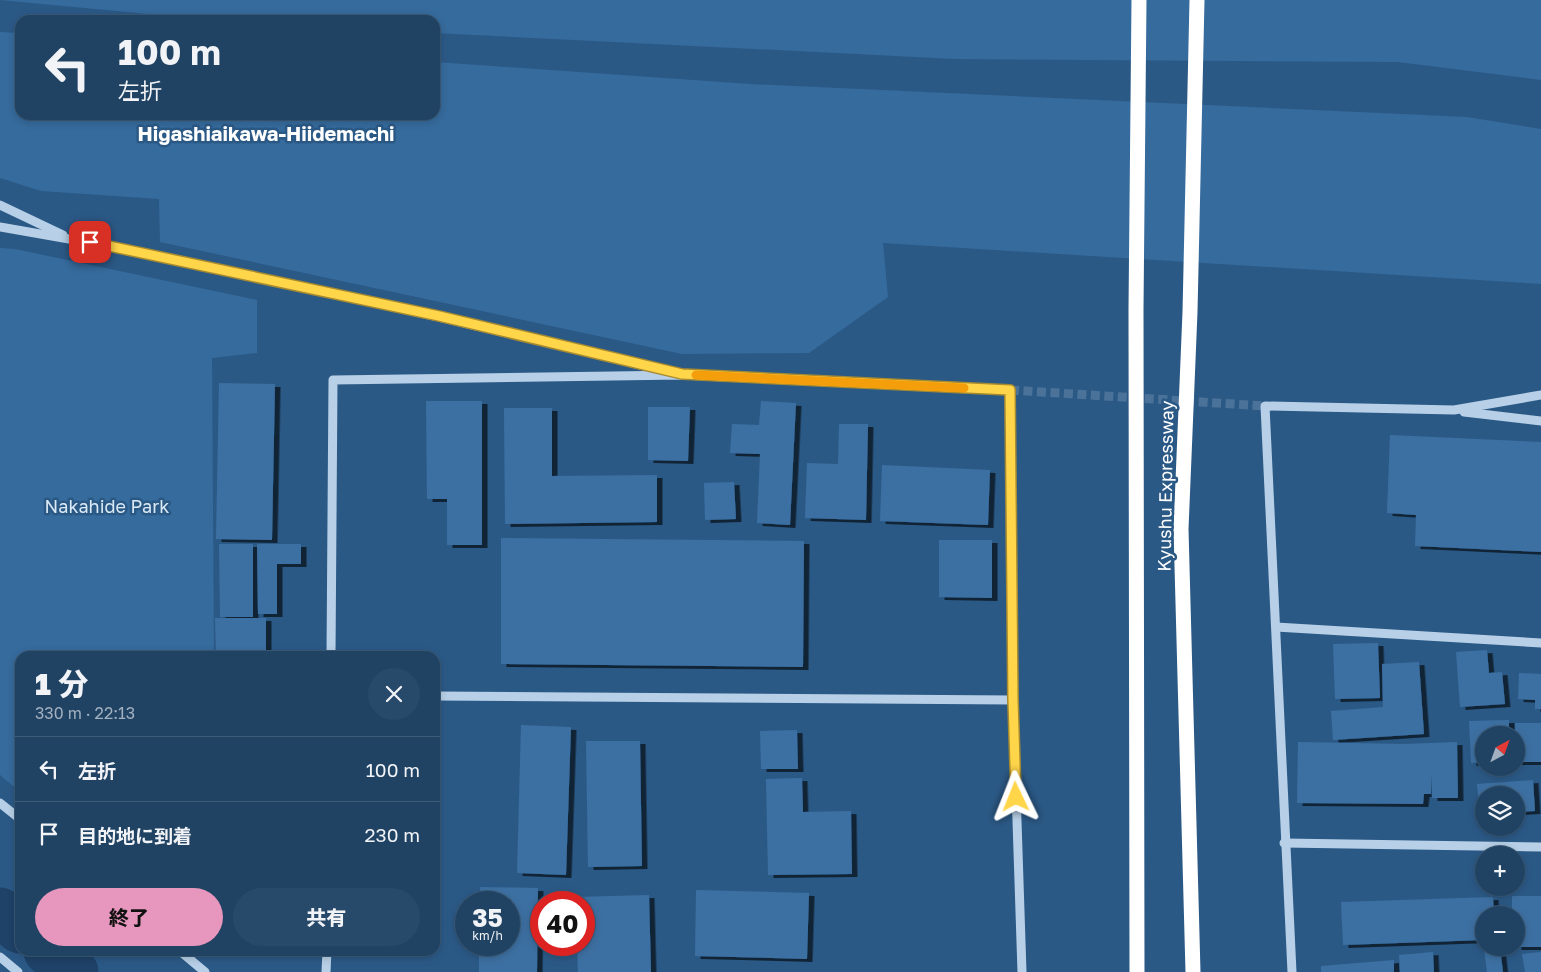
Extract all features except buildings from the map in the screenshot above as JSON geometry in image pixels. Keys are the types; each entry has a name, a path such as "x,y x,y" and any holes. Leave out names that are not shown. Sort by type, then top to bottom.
{"highway":[{"name":"Kyushu Expressway","path":"1137,972 1136,309 1139,0"},
{"name":"Kyushu Expressway","path":"1193,972 1181,530 1190,312 1197,0"}],"street":[{"path":"0,205 72,239"},
{"path":"0,227 126,249 439,316 682,374"},
{"path":"331,651 333,380 682,374 1010,390 1013,700 1022,972"},
{"path":"1454,410 1541,395"},
{"path":"1292,972 1284,843 1265,406 1454,410 1541,421"},
{"path":"1276,627 1541,643"},
{"path":"440,696 1013,700"},
{"path":"0,803 15,815"},
{"path":"1284,843 1541,847"},
{"path":"186,956 205,972"},
{"path":"326,956 326,972"},
{"path":"0,957 18,972"}],"green space":[{"path":"0,0 1541,0 1541,80 1398,62 955,59 440,33 440,15 159,15"},
{"path":"0,32 15,33 15,120 440,120 440,62 750,84 1467,117 1541,129 1541,284 883,243 888,297 809,353 682,354 160,242 159,199 41,191 0,178"},
{"name":"Nakahide Park","path":"0,248 15,249 257,300 257,353 212,358 214,651 15,651 15,788 0,775"}],"waterway":[{"path":"0,912 15,925"},
{"path":"54,956 74,972"}],"tunnel":[{"path":"1010,390 1265,406"}],"slow traffic":[{"path":"696,375 964,388"}],"district":[{"name":"Higashiaikawa-Hiidemachi","path":"266,134"}],"route":[{"path":"90,242 439,316 682,374 1010,390 1013,700 1016,797"}]}
